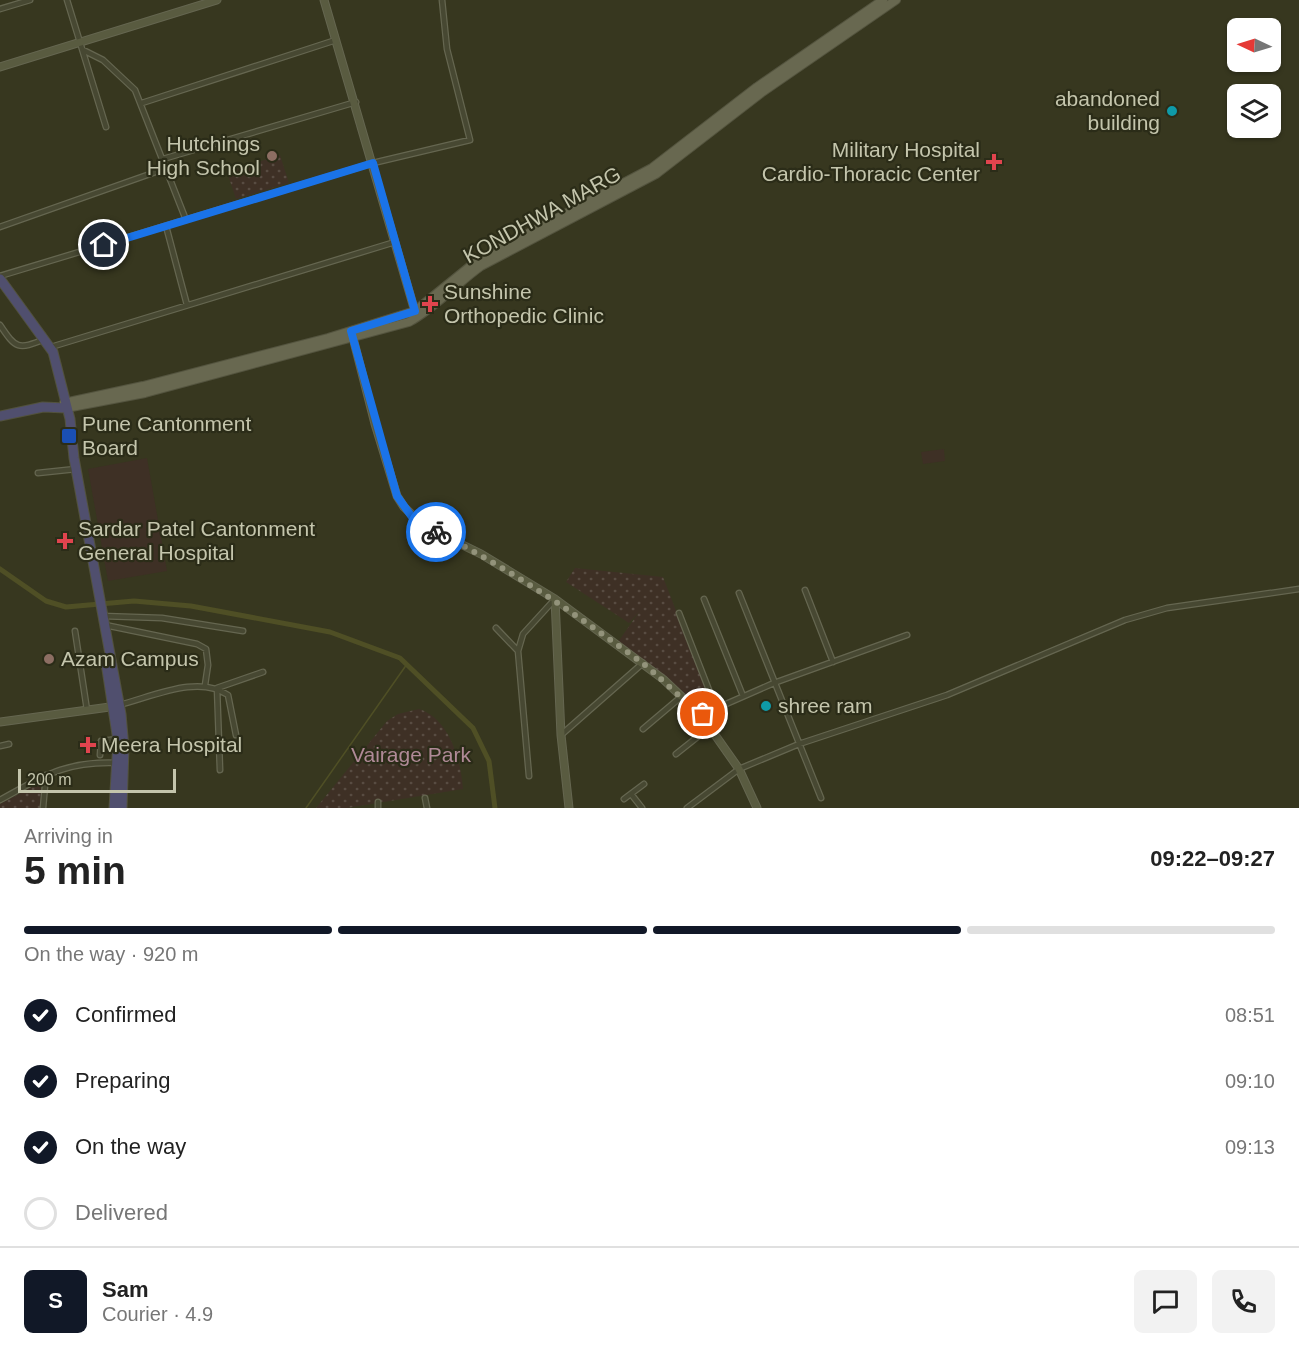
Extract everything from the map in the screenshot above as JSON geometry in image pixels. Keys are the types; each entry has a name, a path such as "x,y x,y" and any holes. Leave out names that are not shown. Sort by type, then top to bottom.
{"highway":[{"path":"0,278 48,343 71,430 103,620 101,628 116,706 120,741 122,808"},
{"path":"0,416 63,405"},
{"path":"43,407 62,412 71,430"},
{"path":"114,808 120,741"}],"main road":[{"name":"KONDHWA MARG","path":"855,24 883,0"},
{"name":"KONDHWA MARG","path":"63,405 132,392 352,335 416,314 478,260 652,168 757,87 896,0"}],"street":[{"path":"0,9 30,0"},
{"path":"67,0 106,128"},
{"path":"0,67 82,46 217,0"},
{"path":"324,0 338,39 416,314"},
{"path":"0,278 373,163 470,140 447,49 442,0"},
{"path":"142,103 338,39"},
{"path":"82,46 119,73 135,90 186,220"},
{"path":"163,159 356,102"},
{"path":"0,227 167,168"},
{"path":"166,226 187,305"},
{"path":"0,325 14,345 20,347 48,343 187,305 395,242"},
{"path":"352,335 378,435 397,496 404,507 424,526 481,554 555,599 643,663 682,696 701,715 739,769 756,808"},
{"path":"38,473 76,469"},
{"path":"687,808 739,769 799,744 947,695 1125,620 1167,608 1299,589"},
{"path":"805,590 833,662"},
{"path":"739,593 821,798"},
{"path":"529,776 518,651 523,634 555,599"},
{"path":"555,599 561,735 569,808"},
{"path":"704,599 743,696"},
{"path":"679,613 716,708"},
{"path":"103,620 162,618 243,631"},
{"path":"103,620 197,644 206,649 208,665 206,685"},
{"path":"496,628 518,651"},
{"path":"75,632 87,710"},
{"path":"701,715 774,683 907,635"},
{"path":"561,735 643,663"},
{"path":"217,687 263,672"},
{"path":"0,722 116,706 206,685 217,687 228,695 236,735"},
{"path":"217,687 220,770"},
{"path":"643,729 682,696"},
{"path":"676,754 710,727"},
{"path":"100,755 101,741 120,741"},
{"path":"0,746 9,744"},
{"path":"0,800 46,775 78,764 117,763"},
{"path":"43,808 46,775"},
{"path":"624,799 644,784"},
{"path":"631,794 642,808"},
{"path":"425,798 427,808"}],"green space":[{"path":"280,155 289,183 236,199 227,172"},
{"path":"944,449 945,461 923,464 921,452"},
{"path":"147,458 167,571 108,581 88,469"},
{"path":"575,568 663,577 714,709 703,714 618,642 639,612 629,623 566,582"},
{"name":"Vairage Park","path":"419,709 430,714 446,731 460,766 463,789 347,808 316,808 387,721 398,714"},
{"path":"38,784 41,789 40,808 0,808 0,804"}],"waterway":[{"path":"0,569 46,601 66,607 134,601 191,606 330,632 400,658 473,728 489,761 495,808"},
{"path":"306,808 407,664"}],"way so far":[{"path":"436,532 510,570 555,599 653,671 701,715 703,714"}],"place":[{"name":"abandoned building","path":"1172,111"},
{"name":"Hutchings High School","path":"272,156"},
{"name":"Military Hospital Cardio-Thoracic Center","path":"994,162"},
{"name":"Sunshine Orthopedic Clinic","path":"430,304"},
{"name":"Pune Cantonment Board","path":"69,436"},
{"name":"Sardar Patel Cantonment General Hospital","path":"65,541"},
{"name":"Azam Campus","path":"49,659"},
{"name":"shree ram","path":"766,706"},
{"name":"Meera Hospital","path":"88,745"}],"route":[{"path":"104,245 373,163 415,311 351,331 375,424 397,496 412,517 436,532"}]}
